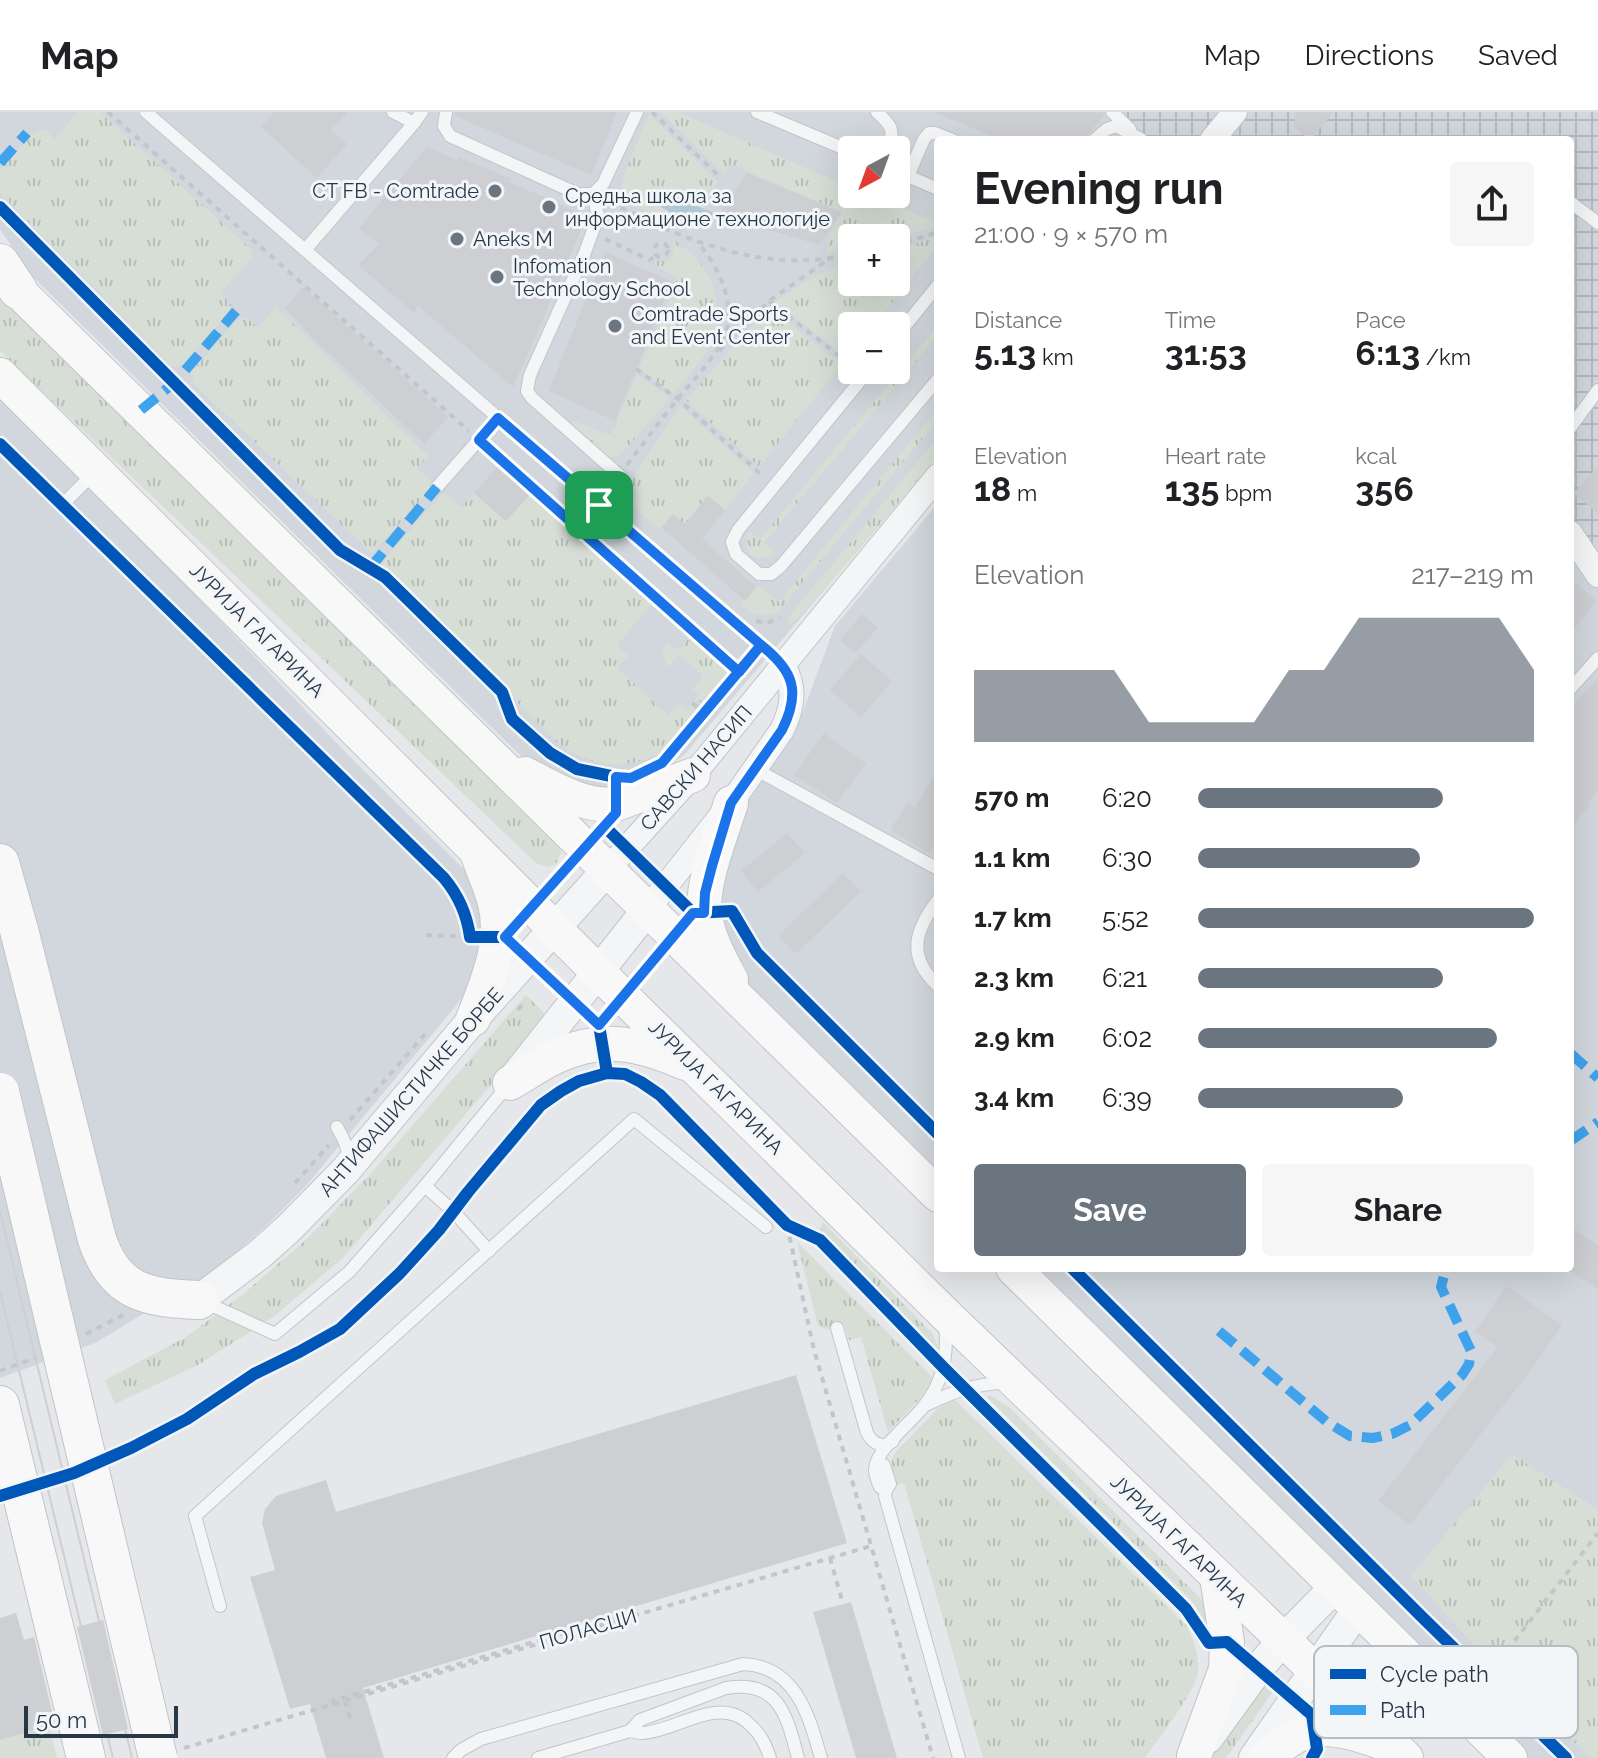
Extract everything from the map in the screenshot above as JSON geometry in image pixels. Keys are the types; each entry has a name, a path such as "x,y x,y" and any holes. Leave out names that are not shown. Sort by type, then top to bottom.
{"main road":[{"path":"6,275 934,1191"},
{"name":"ЈУРИЈА ГАГАРИНА","path":"0,375 944,1313 1314,1669"},
{"path":"497,760 565,793 606,805 616,804 677,769"},
{"path":"731,803 705,893 704,913 713,944 741,1001"},
{"path":"473,1019 486,984 476,936 495,905 475,847"},
{"path":"0,863 103,1256 124,1283 140,1292 199,1300"},
{"path":"510,1083 558,1055 578,1048 616,1042 661,1052 698,1069"},
{"path":"0,1092 171,1753"},
{"path":"1017,1272 1395,1646"},
{"path":"0,1405 86,1758"},
{"path":"1194,1757 1226,1669 1227,1642 1217,1577"},
{"path":"1265,1758 1291,1739 1314,1730"},
{"path":"1366,1738 1402,1754"},
{"name":"ЈУРИЈА ГАГАРИНА","path":"1385,1738 1402,1754"},
{"path":"1490,1738 1510,1758"}],"street":[{"path":"1215,136 1235,112"},
{"name":"САВСКИ НАСИП","path":"608,869 677,769 783,665 934,481"},
{"path":"1574,539 1598,575"},
{"name":"САВСКИ НАСИП","path":"647,910 731,803 782,730 793,699 790,676 783,665"},
{"name":"АНТИФАШИСТИЧКЕ БОРБЕ","path":"199,1300 260,1254 345,1171 473,1019 608,869"},
{"path":"510,1083 647,910"},
{"path":"1194,1757 1283,1640 1346,1598"},
{"path":"1325,1646 1346,1598"},
{"path":"1254,1758 1314,1671"}],"lane":[{"path":"146,112 783,665"},
{"path":"305,250 418,117 393,112"},
{"path":"446,112 444,126 450,136 578,194 593,194 603,184 637,112"},
{"path":"757,112 838,146"},
{"path":"877,112 892,128 893,136"},
{"path":"1112,112 1139,136"},
{"path":"1099,136 1116,126 1136,136"},
{"path":"910,161 929,133 943,136"},
{"path":"910,177 934,187"},
{"path":"593,194 598,216 530,375 527,391 542,408 619,475 599,505"},
{"path":"1574,205 1598,223"},
{"path":"910,320 934,290"},
{"path":"858,384 738,530 732,542 736,554 759,574 771,574 781,566 934,384"},
{"path":"1574,423 1598,390"},
{"path":"437,487 498,418"},
{"path":"62,505 96,470"},
{"path":"1574,685 1598,658"},
{"path":"755,769 934,867"},
{"path":"934,906 920,927 917,943 919,959 934,982"},
{"path":"199,1300 275,1334 349,1272 510,1083"},
{"path":"220,1606 195,1516 634,1119 766,1227"},
{"path":"341,1131 368,1139 379,1132"},
{"path":"341,1131 350,1158 345,1171"},
{"path":"425,1186 454,1212 489,1251"},
{"path":"837,1328 867,1433 870,1440 883,1445 890,1443 926,1405 943,1367 946,1350 944,1313"},
{"path":"926,1405 965,1388 990,1383 1016,1383"},
{"path":"895,1438 878,1462 884,1465 890,1484 885,1496 959,1758"},
{"path":"453,1758 481,1739 743,1664 767,1669 794,1690 806,1710 821,1758"},
{"path":"630,1731 640,1720 726,1688 754,1688 769,1694 783,1710 798,1758"},
{"path":"538,1758 630,1731 644,1733 718,1712 742,1717 762,1736 770,1758"}],"path":[{"path":"108,112 739,672"},
{"path":"652,112 721,178"},
{"path":"593,194 697,242 750,257 805,261 838,257"},
{"path":"592,233 650,260 656,255"},
{"path":"910,241 934,233"},
{"path":"697,242 709,255 726,293 727,330 712,358"},
{"path":"619,475 712,358 769,301 829,259"},
{"path":"769,301 838,355"},
{"path":"636,369 678,399 775,487"},
{"path":"677,769 704,712 761,645"},
{"path":"692,703 704,712"},
{"path":"426,935 476,936"},
{"path":"290,1189 432,1026"},
{"path":"776,1213 793,1227 814,1350 933,1758"},
{"path":"80,1337 136,1309 155,1295"},
{"path":"0,1371 47,1353"},
{"path":"1511,1646 1598,1533"},
{"path":"830,1558 843,1604"},
{"path":"171,1753 335,1704 333,1701 348,1696 612,1619 613,1622"},
{"path":"345,1701 351,1721"}],"shaded area":[{"path":"0,112 1116,112 1140,136 934,136 934,461 685,754 656,776 629,790 580,790 527,762 30,274 0,229"},
{"path":"1116,112 1598,112 1598,566 1574,533 1574,136 1140,136"},
{"path":"0,390 351,758 473,878 487,919 478,976 305,1187 262,1230 214,1271 95,1343 0,1378"},
{"path":"934,508 934,1183 760,1014 718,943 717,866 737,807 804,709 835,626"},
{"path":"1574,552 1598,587 1598,1758 1524,1758 1503,1738 1578,1738 1578,1646 1409,1646 1025,1272 1574,1272"}],"green space":[{"path":"78,112 100,112 253,251 252,258 220,293 232,305 228,314 184,365 173,367 168,363 0,193 0,170 32,134 44,129 55,139"},
{"path":"660,112 678,112 838,182 838,208 901,208 934,221 934,227 910,233 910,224 838,224 838,252 830,253 827,252 829,236 843,212 730,164 724,174"},
{"path":"649,114 718,182 704,209 673,197 658,205 682,220 696,222 691,232 632,205 623,192 623,177"},
{"path":"934,237 934,250 910,280 910,247"},
{"path":"674,240 694,256 709,276 717,313 708,349 673,394 639,369 678,278 653,264 655,260 670,258"},
{"path":"838,267 838,296 897,296 884,312 838,312 838,350 774,302"},
{"path":"0,293 560,847 556,864 549,867 537,864 0,351"},
{"path":"276,307 428,456 417,469 435,484 373,553 194,384 191,372 236,321 245,317 258,327"},
{"path":"768,307 838,361 838,369 759,467 686,400"},
{"path":"934,330 934,340 910,368 910,359"},
{"path":"637,374 670,398 624,451 608,457 571,425 575,421 615,437 611,434"},
{"path":"889,384 897,384 764,543 776,553 762,557 751,555 746,546 749,531 760,539"},
{"path":"680,406 754,473 725,510 708,496 685,524 673,514 659,529 620,495 624,490 632,497 637,491 629,484"},
{"path":"934,413 934,425 777,613 758,614 740,605 760,586 779,602"},
{"path":"934,442 934,460 835,578 795,621 788,624 790,615"},
{"path":"444,492 461,507 474,493 506,521 532,492 655,600 617,645 628,656 617,668 668,715 680,703 687,710 691,705 694,714 689,726 670,747 640,761 615,765 590,760 567,749 385,571 382,567 384,559"},
{"path":"693,634 733,669 707,702 694,701 699,695 693,689 703,676 679,655 669,667 663,658 667,642 678,650"},
{"path":"526,995 546,1015 529,1040 343,1258 273,1317 198,1365 115,1404 105,1380 186,1337 242,1295 307,1239 372,1172"},
{"path":"823,1222 932,1333 939,1355 818,1233"},
{"path":"797,1242 933,1378 930,1388 888,1432 861,1337 849,1340 844,1324 829,1330 818,1326"},
{"path":"990,1395 1009,1407 1210,1608 1210,1636 1196,1606 1188,1597 987,1397"},
{"path":"953,1398 1187,1626 1197,1656 1197,1676 1182,1706 1145,1758 983,1758 904,1483 896,1485 892,1466 894,1454 938,1408"},
{"path":"1512,1454 1598,1510 1598,1758 1591,1758 1570,1738 1578,1738 1578,1646 1475,1646 1411,1576"},
{"path":"1262,1685 1272,1693 1226,1758 1210,1758"},
{"path":"49,1726 57,1758 0,1758 0,1740"}],"water":[{"path":"673,197 712,212 712,225 683,220 658,205"}],"building":[{"path":"274,112 348,112 331,130 347,144 317,178 261,127"},
{"path":"455,112 617,112 591,175 455,116"},
{"path":"934,112 1103,112 1104,116 1087,136 991,136"},
{"path":"1295,112 1334,112 1313,136 1305,136 1294,127"},
{"name":"Infomation Technology School","path":"427,147 511,179 510,182 587,217 513,387 418,306 414,313 358,265 379,244 359,228"},
{"path":"747,173 841,212 819,245 742,222 721,209"},
{"name":"Comtrade Sports and Event Center","path":"605,252 672,282 615,421 549,391"},
{"path":"303,287 448,417 424,444 285,308"},
{"path":"501,463 532,492 506,521 474,493"},
{"path":"1598,466 1598,514 1574,493"},
{"path":"708,496 725,510 702,539 756,587 745,601 662,528 673,514 685,524"},
{"path":"1574,581 1597,601 1574,629"},
{"path":"862,614 878,628 855,653 840,640"},
{"path":"861,654 892,681 861,717 830,690"},
{"path":"1598,677 1598,791 1588,802 1591,805 1574,824 1574,704"},
{"path":"824,733 866,764 837,803 794,775"},
{"path":"934,776 934,848 930,854 890,830 907,803 915,807"},
{"path":"787,833 805,853 758,892 741,871"},
{"path":"843,873 861,891 796,954 778,936"},
{"path":"1574,1230 1598,1245 1598,1289 1572,1272 1574,1272"},
{"path":"1506,1286 1562,1325 1531,1370 1410,1525 1378,1501 1498,1347 1475,1332"},
{"path":"796,1375 847,1543 363,1688 384,1758 326,1758 310,1704 290,1709 250,1577 275,1570 262,1523 265,1509 276,1496 326,1480 336,1512"},
{"path":"851,1602 897,1758 856,1758 813,1612"},
{"path":"16,1613 24,1640 34,1637 55,1724 0,1740 0,1618"},
{"path":"103,1620 128,1729 103,1735 77,1627"}],"tram line":[{"path":"0,1211 132,1758"},
{"path":"0,1292 113,1758"}],"marked path":[{"path":"0,163 27,133"},
{"path":"141,410 175,382 236,311"},
{"path":"370,568 437,487"},
{"path":"1574,1057 1598,1078"},
{"path":"1574,1138 1598,1122"},
{"path":"1219,1331 1327,1422 1350,1436 1373,1438 1392,1434 1410,1425 1462,1375 1469,1364 1471,1351 1441,1287 1445,1272"}],"cycle path":[{"path":"0,207 340,550 385,577 502,692 512,719 550,753 577,769 616,777 616,813 505,937"},
{"path":"0,444 444,878 462,906 470,937 505,937 599,1025 607,1073"},
{"path":"604,826 693,913 732,911 757,953 934,1130"},
{"path":"599,1025 693,913"},
{"path":"0,1496 74,1473 131,1448 187,1419 254,1374 340,1329 400,1273 439,1230 541,1105 579,1081 607,1073 625,1074 660,1095 787,1225 820,1240 1186,1609 1209,1643 1227,1642 1312,1715 1314,1729"},
{"path":"1076,1272 1452,1646"},
{"path":"1312,1758 1317,1749 1315,1738"},
{"path":"1546,1738 1566,1758"}],"place":[{"name":"CT FB - Comtrade","path":"495,191"},
{"name":"Средња школа за информационе технологије","path":"549,207"},
{"name":"Aneks M","path":"457,239"},
{"name":"Infomation Technology School","path":"497,277"},
{"name":"Comtrade Sports and Event Center","path":"615,326"}],"route":[{"path":"599,505 498,418 479,440 739,672 761,645 766,649 790,676 793,699 782,730 731,803 705,893 704,913 693,913 599,1025 505,937 616,813 616,777 631,778 662,763 739,672 761,645 599,505"}]}
